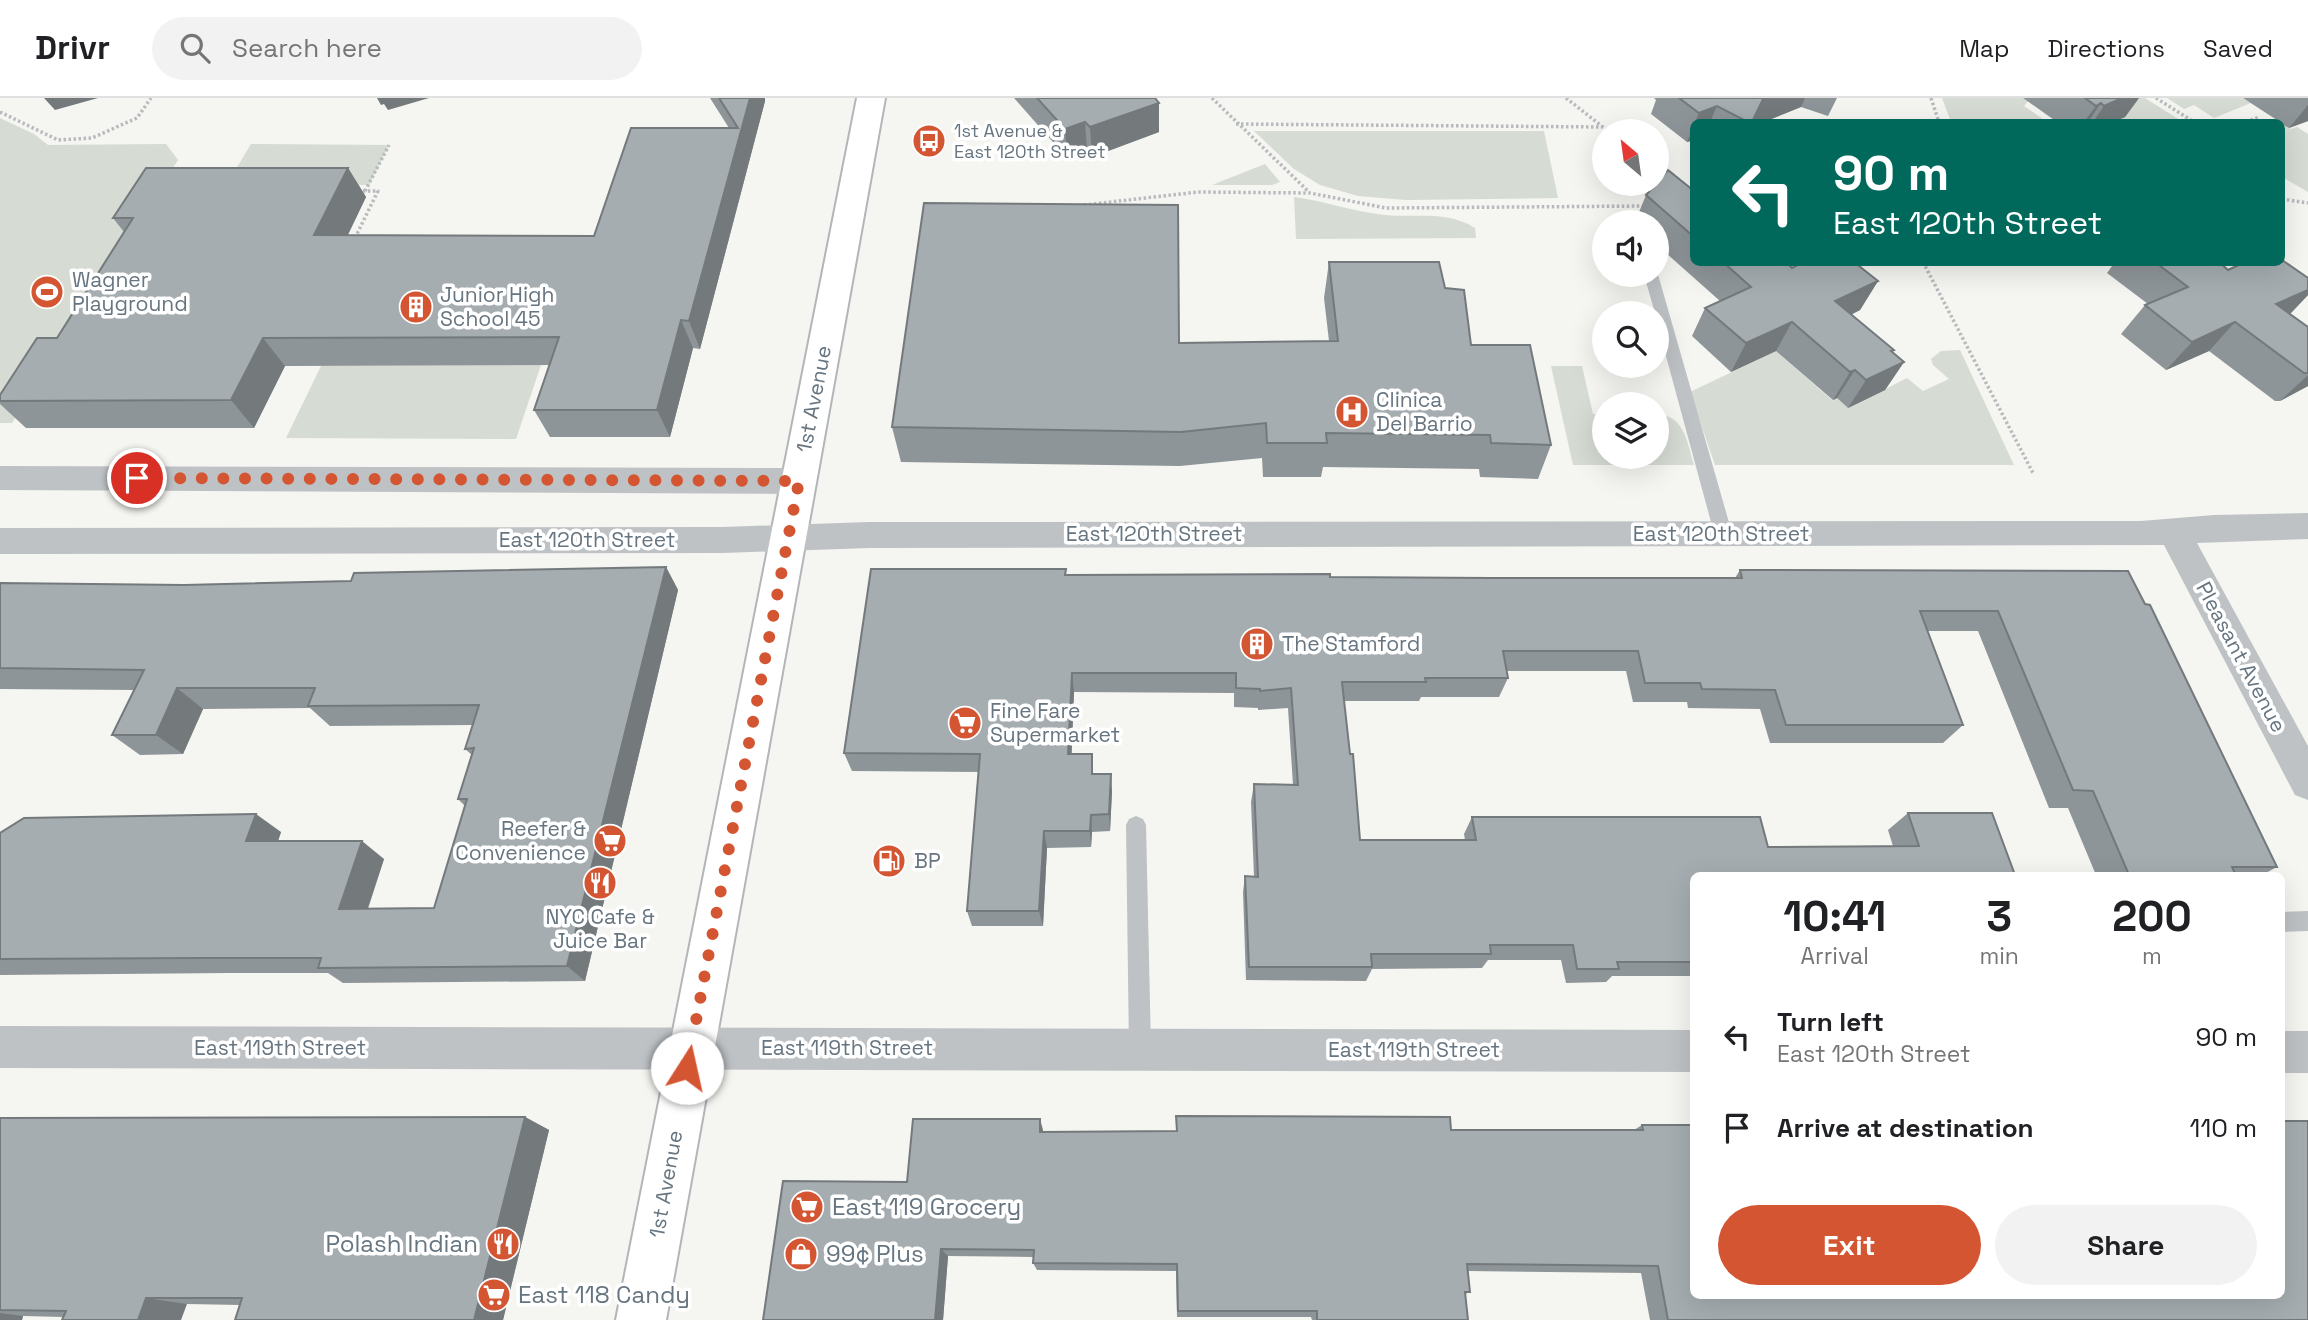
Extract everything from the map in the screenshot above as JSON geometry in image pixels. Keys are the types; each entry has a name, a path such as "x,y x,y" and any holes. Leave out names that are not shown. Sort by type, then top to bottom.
{"main road":[{"name":"1st Avenue","path":"641,1320 871,98"}],"street":[{"path":"0,478 799,481"},
{"name":"East 120th Street","path":"0,541 789,539 869,535 2174,532 2252,526 2308,526"},
{"name":"Pleasant Avenue","path":"2174,532 2308,783"},
{"name":"East 119th Street","path":"0,1048 1690,1051"},
{"path":"2285,1052 2308,1052"}],"lane":[{"path":"1655,287 1723,533"},
{"path":"1136,825 1140,1049"},
{"path":"2285,922 2308,921"}],"path":[{"path":"0,112 58,139 92,138 137,118 151,98"},
{"path":"1212,98 1310,193"},
{"path":"1566,98 1592,119"},
{"path":"1931,98 1938,119"},
{"path":"2156,98 2189,119"},
{"path":"2254,119 2259,117"},
{"path":"1236,124 1592,127"},
{"path":"365,191 389,145"},
{"path":"1670,181 1676,186"},
{"path":"352,191 378,191 355,239 369,239"},
{"path":"1079,206 1198,192 1310,193 1386,208 1561,209 1653,205"},
{"path":"2285,199 2308,203"},
{"path":"1925,266 2033,472"}],"shaded area":[{"path":"1942,98 2023,98 2028,101 2024,106 2043,119 1950,119"},
{"path":"2097,98 2145,98 2178,119 2121,119 2124,117"},
{"path":"2167,98 2242,98 2251,103 2214,118 2194,105 2184,109"},
{"name":"Wagner Playground","path":"0,118 34,134 48,145 166,144 178,160 12,423 0,423"},
{"path":"2285,126 2291,129 2297,127 2308,134 2308,192 2285,179"},
{"path":"1254,131 1544,131 1558,198 1406,200 1358,196 1320,185 1294,169"},
{"path":"251,144 389,145 369,185 227,184"},
{"path":"1265,164 1280,182 1272,185 1212,185"},
{"path":"1294,197 1373,214 1453,219 1475,228 1476,238 1296,239"},
{"path":"1960,350 2014,465 1715,465 1690,392 1776,351 1832,400 1837,398 1848,408 1907,378 1923,391 1949,379 1933,365 1931,359 1941,351"},
{"path":"541,365 516,439 286,438 321,366"},
{"path":"1551,366 1582,366 1592,410 1592,465 1573,465"},
{"path":"1669,418 1679,425 1687,439 1694,465 1669,465"}],"building":[{"name":"Junior High School 45","path":"719,98 750,98 689,321 681,320 657,410 534,410 559,337 263,338 231,400 0,401 0,395 37,338 57,338 133,218 113,218 146,168 348,168 314,235 594,236 631,128 738,128"},
{"path":"1037,98 1155,98 1159,103 1090,127 1085,122 1065,129"},
{"path":"1679,98 1766,98 1753,119 1742,119 1717,106 1699,113"},
{"path":"2085,98 2122,98 2104,106 2101,103 2096,106"},
{"path":"1670,172 1690,188 1690,234 1669,215 1669,210 1663,210 1647,196 1670,196"},
{"path":"924,203 1178,205 1179,343 1338,341 1329,262 1439,262 1445,288 1464,290 1471,345 1530,345 1551,445 1491,443 1490,435 1326,433 1327,443 1267,443 1266,423 1181,432 892,427"},
{"path":"2285,262 2308,278 2308,290 2276,304 2308,327 2308,373 2304,373 2235,322 2192,342 2145,305 2188,287 2160,266 2224,266 2228,270 2236,266 2285,266"},
{"path":"1727,266 1859,266 1878,281 1835,301 1894,350 1891,351 1904,362 1866,380 1855,370 1850,372 1792,322 1746,343 1705,308 1751,287"},
{"path":"666,567 567,966 318,968 321,958 0,959 0,833 24,818 256,814 246,841 362,841 339,909 434,908 467,799 458,799 474,748 465,749 479,705 308,706 315,688 177,688 156,735 112,735 144,670 0,668 0,583 184,585 351,581 354,573"},
{"path":"871,569 1066,569 1065,575 1330,574 1330,577 1491,578 1742,578 1740,570 2128,571 2145,604 2150,605 2277,867 2232,867 2234,872 2128,872 2093,791 2073,790 1998,611 1920,611 1963,725 1786,725 1775,690 1702,689 1700,683 1645,683 1638,651 1503,651 1508,678 1342,682 1350,754 1353,754 1360,840 1476,840 1472,817 1760,817 1768,847 1919,846 1908,813 1992,813 2014,872 1690,872 1690,962 1617,962 1619,969 1577,969 1573,945 1490,945 1491,954 1371,954 1372,967 1249,967 1245,876 1258,877 1254,784 1298,785 1291,688 1260,691 1236,688 1236,673 1072,673 1068,754 1092,754 1092,774 1111,774 1109,814 1091,815 1090,831 1044,831 1039,911 967,911 980,754 844,753"},
{"path":"1176,1116 1450,1117 1451,1130 1643,1130 1642,1125 1690,1125 1690,1299 2285,1299 2285,1121 2308,1121 2308,1320 1668,1320 1658,1266 1467,1264 1470,1292 1465,1292 1468,1320 1317,1320 1317,1311 1178,1311 1177,1264 1033,1263 1034,1250 941,1249 935,1320 763,1320 783,1181 907,1182 913,1119 1040,1119 1040,1132 1177,1131"},
{"path":"525,1117 474,1320 235,1320 242,1298 146,1298 138,1320 62,1320 66,1311 0,1310 0,1118"}],"place":[{"name":"1st Avenue & East 120th Street","path":"929,141"},
{"name":"Wagner Playground","path":"47,292"},
{"name":"Junior High School 45","path":"416,307"},
{"name":"Clinica Del Barrio","path":"1352,412"},
{"name":"The Stamford","path":"1257,644"},
{"name":"Fine Fare Supermarket","path":"965,723"},
{"name":"Reefer & Convenience","path":"610,841"},
{"name":"BP","path":"889,861"},
{"name":"NYC Cafe & Juice Bar","path":"600,883"},
{"name":"East 119 Grocery","path":"807,1207"},
{"name":"Polash Indian","path":"503,1244"},
{"name":"99¢ Plus","path":"801,1254"},
{"name":"East 118 Candy","path":"494,1295"}],"route":[{"path":"137,478 799,481 687,1068"}]}
